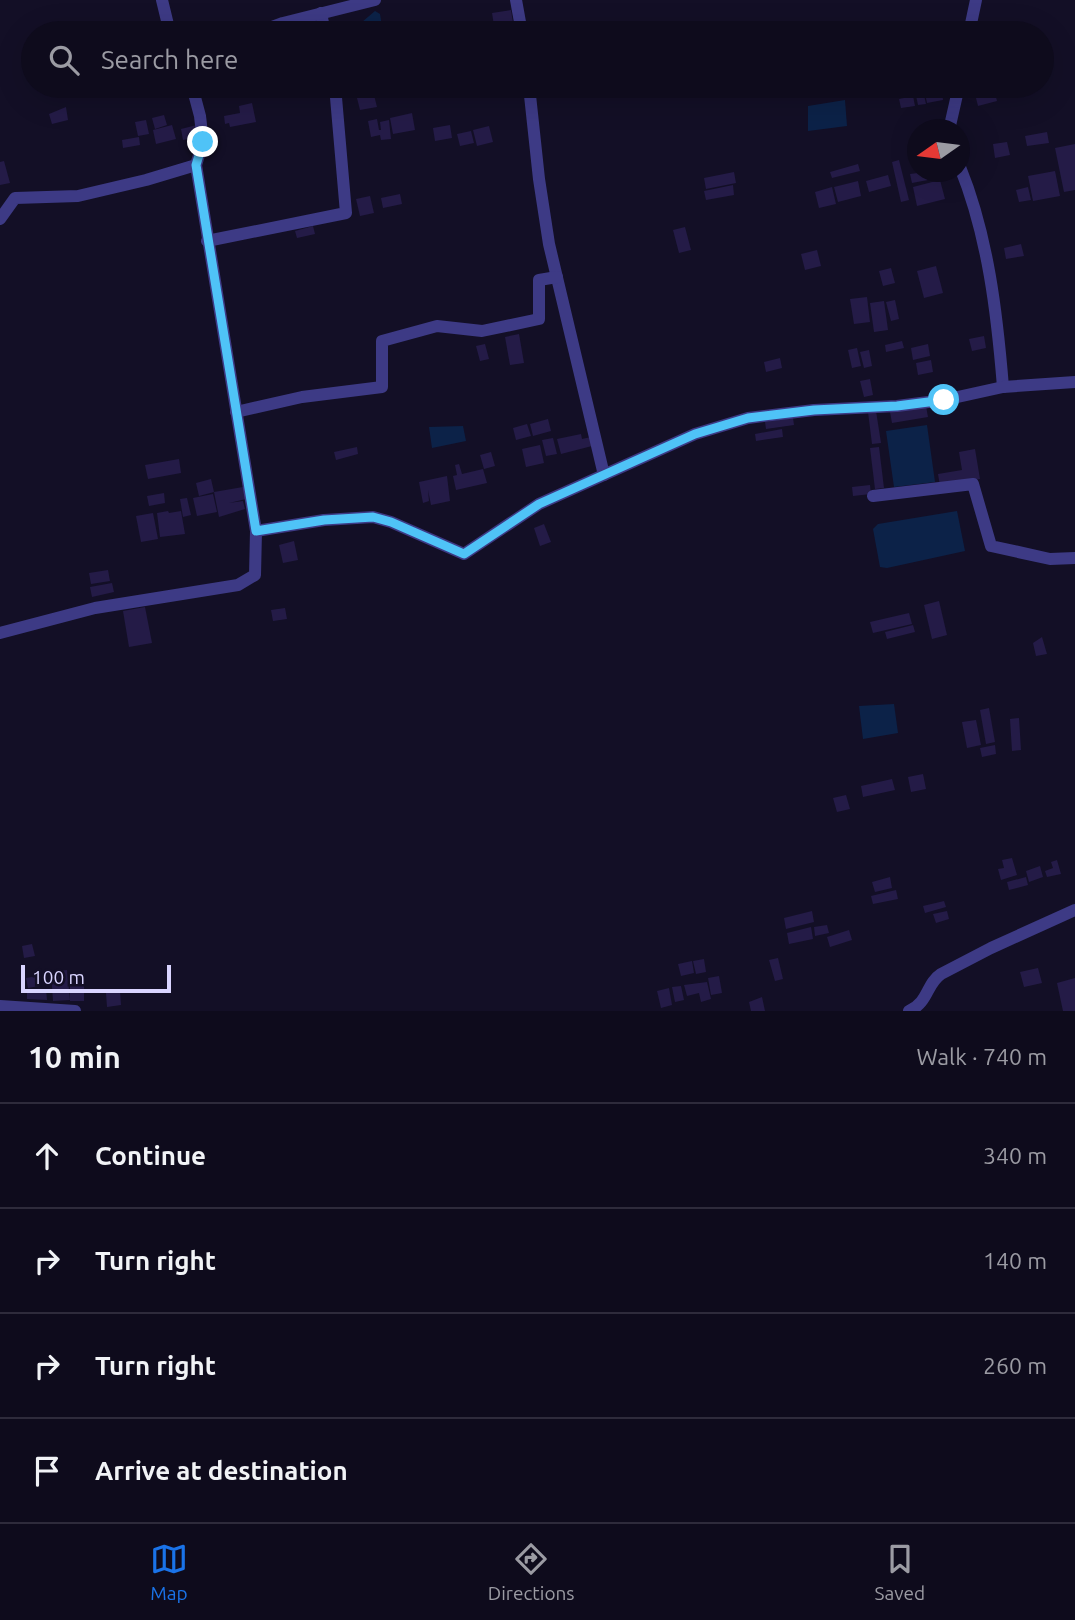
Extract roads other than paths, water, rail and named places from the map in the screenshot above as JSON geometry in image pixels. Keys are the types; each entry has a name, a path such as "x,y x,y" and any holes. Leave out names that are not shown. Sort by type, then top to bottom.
{"street":[{"path":"162,0 167,21"},
{"path":"516,0 520,21"},
{"path":"972,21 976,0"},
{"path":"291,21 369,1"},
{"path":"321,13 323,21"},
{"path":"0,633 95,608 238,585 255,575 256,531 196,165 203,142 195,98"},
{"path":"207,241 346,213 336,98"},
{"path":"530,98 539,179 557,277 604,475"},
{"path":"952,119 956,98"},
{"path":"0,219 15,198 78,196 196,165"},
{"path":"966,182 997,316 1003,387"},
{"path":"236,412 302,397 382,387 382,341 437,326 482,331 539,319 539,280 557,277"},
{"path":"256,531 324,520 373,517 391,522 464,554 539,504 695,434 748,418 814,410 897,406 944,400 1003,387 1075,382"},
{"path":"873,496 973,484 991,546 1050,559 1075,558"},
{"path":"909,1011 920,1006 935,978 941,974 991,947 1075,910"},
{"path":"0,1006 75,1011"}],"water":[{"path":"375,11 380,14 381,21 363,21"},
{"path":"845,100 847,126 808,131 808,106"},
{"path":"927,425 935,482 894,487 886,431"},
{"path":"463,426 466,441 432,448 429,427"},
{"path":"957,511 965,551 887,568 880,567 873,529 878,524"},
{"path":"894,704 898,733 863,739 859,706"}]}
